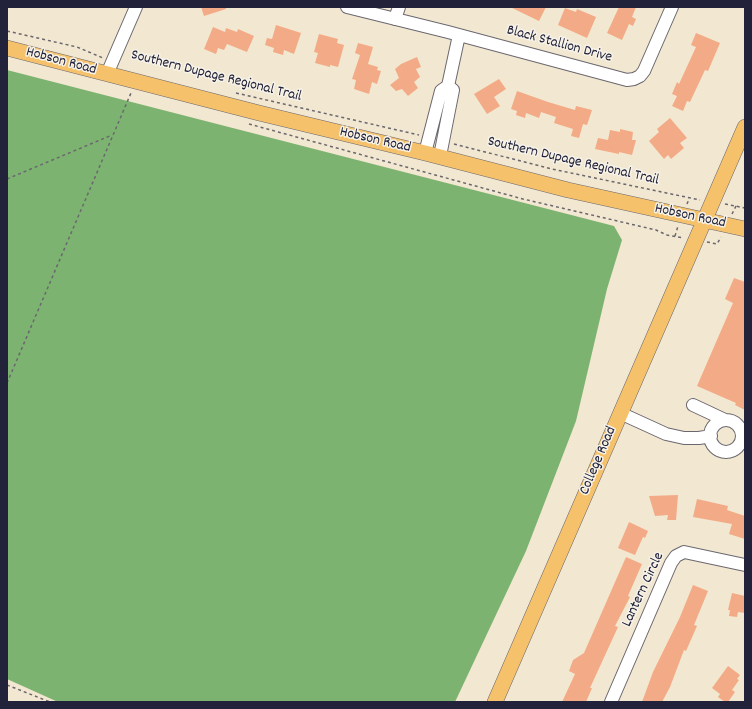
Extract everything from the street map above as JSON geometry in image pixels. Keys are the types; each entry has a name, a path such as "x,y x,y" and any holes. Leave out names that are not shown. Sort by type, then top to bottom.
{"main road":[{"name":"Hobson Road","path":"7,48 110,67 260,113 440,156 501,174 745,229"},
{"name":"College Road","path":"495,702 703,220 745,127"}],"street":[{"path":"110,67 136,7"},
{"name":"Black Stallion Drive","path":"347,7 459,35 626,80 634,79 640,76 644,71 672,7"},
{"path":"395,20 399,7"},
{"path":"425,153 441,91 448,86 459,35"},
{"path":"440,156 453,90 448,86"},
{"path":"693,405 725,420 730,420 740,427 742,445 730,451 722,451 718,449 713,443 711,436 715,425 725,420"},
{"path":"620,414 666,434 684,438 711,436"},
{"name":"Lantern Circle","path":"612,702 672,562 676,556 684,552 745,565"}],"path":[{"name":"Southern Dupage Regional Trail","path":"7,31 77,47 110,67"},
{"path":"7,382 131,93"},
{"name":"Southern Dupage Regional Trail","path":"236,93 422,136"},
{"path":"245,123 523,199 656,230 674,237"},
{"path":"7,179 113,135"},
{"name":"Southern Dupage Regional Trail","path":"451,144 552,169 691,198"},
{"path":"736,206 745,208"},
{"path":"7,685 50,702"}],"green space":[{"path":"7,70 614,226 622,240 607,289 576,421 526,551 455,702 58,702 7,679"}],"building":[{"path":"201,7 226,7 226,9 204,16"},
{"path":"510,7 546,7 539,21"},
{"path":"619,7 636,7 632,17 636,19 633,26 629,24 622,40 607,33"},
{"path":"565,8 576,12 577,9 596,17 587,38 558,25"},
{"path":"276,25 301,33 294,54 284,50 283,55 273,52 274,48 265,45 267,38 272,39"},
{"path":"213,27 225,32 226,28 237,32 238,29 254,36 247,52 227,44 224,50 218,48 216,54 204,49"},
{"path":"696,33 720,43 708,71 705,70 690,102 687,101 683,111 672,106 677,96 672,94 677,82 679,84 696,47 691,45"},
{"path":"319,34 338,39 337,43 344,45 338,67 330,65 330,67 315,63 318,53 314,52"},
{"path":"358,43 373,47 368,64 378,67 377,70 381,71 377,84 372,82 369,94 354,89 356,80 352,79 360,55 355,53"},
{"path":"417,57 421,67 416,69 420,77 414,82 418,88 408,96 402,89 396,91 390,85 399,78 395,69 401,64"},
{"path":"499,79 506,89 494,97 500,106 487,114 474,94"},
{"path":"517,91 575,110 576,106 592,110 587,125 583,124 579,138 571,136 573,129 554,123 556,117 541,112 539,118 526,113 525,118 516,115 517,111 511,109"},
{"path":"670,118 687,138 680,143 684,148 671,159 668,155 664,159 649,141 659,132 657,129"},
{"path":"620,129 633,132 632,140 636,140 632,155 595,149 598,138 608,140 610,130 620,132"},
{"path":"734,278 745,282 745,410 735,405 736,403 697,386 733,303 725,299"},
{"path":"678,495 676,520 667,520 668,515 655,516 649,496"},
{"path":"697,499 728,506 727,510 745,516 745,539 729,534 732,524 693,517"},
{"path":"629,522 648,531 645,538 643,537 635,555 618,548"},
{"path":"626,557 642,564 628,596 630,597 615,626 618,627 590,688 592,688 586,702 562,702 575,674 569,671 573,660 584,653"},
{"path":"693,585 708,591 694,625 697,626 686,651 684,650 670,687 662,702 642,702 653,672 680,617"},
{"path":"732,593 745,596 745,613 738,612 737,617 729,616 730,610 728,610"},
{"path":"728,666 740,675 737,679 739,680 732,690 735,692 728,702 725,702 718,697 720,694 712,688"}]}
